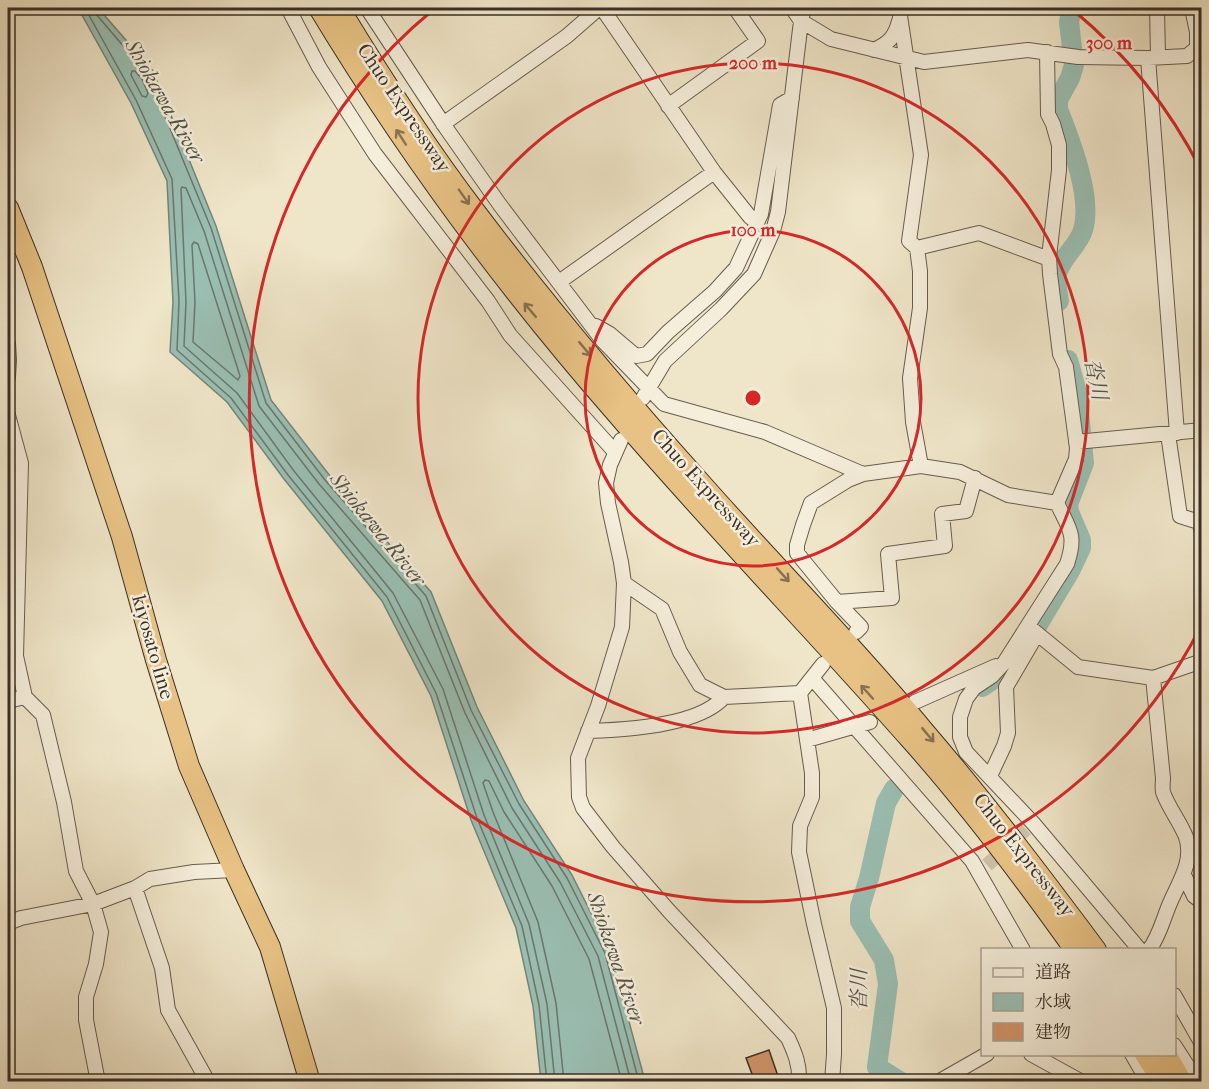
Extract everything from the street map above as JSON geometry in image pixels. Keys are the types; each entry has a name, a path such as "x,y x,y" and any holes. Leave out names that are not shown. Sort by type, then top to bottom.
{"highway":[{"name":"Chuo Expressway","path":"319,8 406,145 522,300 616,414 918,747 1008,856 1074,948"},
{"name":"Chuo Expressway","path":"339,8 424,140 472,208 533,286 627,400 701,484 922,727 1017,843 1095,948"},
{"name":"kiyosato line","path":"8,208 32,267 122,537 156,660 189,766 270,947 310,1082"},
{"path":"1146,1056 1163,1082"},
{"path":"1167,1056 1182,1082"}],"street":[{"path":"288,8 319,67 375,154 488,301 510,335 618,446 606,483 624,583 622,627 578,758 579,797 584,808 613,847 669,911 788,1038 795,1054 799,1082"},
{"path":"367,8 443,124 500,204 592,323 603,341 646,392 664,404 765,432 863,474"},
{"path":"443,124 567,36 601,8 714,172 750,217 757,222"},
{"path":"668,106 758,41 735,8"},
{"path":"792,8 803,14 831,39 924,62 1028,50 1073,56 1153,58 1187,56 1197,48 1197,32 1192,8"},
{"path":"1157,8 1153,58 1172,434 1180,516 1199,522 1202,532"},
{"path":"874,50 896,34 901,12"},
{"path":"901,12 905,58 921,155 909,241 917,248 920,270 920,308 910,378 913,422 921,466"},
{"path":"646,392 665,361 743,288 754,274 763,256 778,212 803,14"},
{"path":"990,776 1008,733 1006,687 1025,656 1033,630 1067,564 1073,545 1073,536 1057,503 1076,459 1076,442 1066,367 1060,354 1049,259 1059,170 1059,145 1048,114 1047,52"},
{"path":"592,323 610,334 636,356 647,354 668,332 715,291 736,268 757,222 768,181 780,105 792,98"},
{"path":"559,282 714,172"},
{"path":"917,248 979,233 1049,259"},
{"path":"8,343 8,377"},
{"path":"8,415 21,464 16,656 25,697 43,715 64,801 76,871 93,904 101,932 96,964 86,998 86,1020 98,1082"},
{"path":"1076,442 1202,430"},
{"path":"856,632 861,627 797,553 797,545 811,502 848,480 863,474 921,466 960,472 1008,495 1057,503"},
{"path":"837,602 892,598 888,554 945,546 942,514 966,512 975,478"},
{"path":"624,583 662,609 680,652 700,685 724,697 800,693"},
{"path":"1033,630 992,676 974,688 966,699 960,717 960,737 966,752 990,776 1030,826 1138,948"},
{"path":"1033,630 1078,667 1153,678 1202,661"},
{"path":"915,702 1006,659 1025,656"},
{"path":"823,664 800,693 812,773 812,797 800,826 799,852 813,924 834,1008 832,1082"},
{"path":"812,678 972,861 983,868 1022,948"},
{"path":"1151,948 1156,941 1184,876 1188,856 1187,840 1162,791 1163,778 1153,678"},
{"path":"8,701 25,697"},
{"path":"588,731 672,723 717,706 724,697"},
{"path":"807,740 870,722"},
{"path":"1188,856 1202,849"},
{"path":"8,923 93,904 135,888 150,879 194,872 234,870"},
{"path":"1184,876 1194,896 1202,902"},
{"path":"135,888 162,968 168,1010 208,1082"},
{"path":"1176,998 1202,1044"},
{"path":"1176,1048 1198,1082"},
{"path":"938,1082 984,1056"},
{"path":"1035,1056 1082,1082"},
{"path":"1133,1056 1148,1082"}],"water":[{"name":"Shiokawa River","path":"78,8 98,8 153,71 216,226 271,400 330,476 431,592 477,707 524,801 572,875 610,951 645,1081 541,1081 533,1006 516,928 471,820 431,696 382,601 284,479 227,402 170,352 173,302 167,181 131,103"}],"building":[{"path":"769,1050 780,1082 755,1082 746,1058"}],"waterway":[{"name":"沓川","path":"1059,301 1056,281 1058,271 1077,242 1083,230 1085,217 1083,185 1058,109 1058,100 1074,65 1069,22 1072,8"},
{"name":"沓川","path":"982,687 1013,666 1070,571 1081,548 1081,540 1068,504 1084,463 1077,392 1068,360"},
{"name":"沓川","path":"894,789 886,803 860,907 860,921 884,960 888,984 877,1067 901,1082"}],"tunnel":[{"path":"987,865 1026,829"}]}
